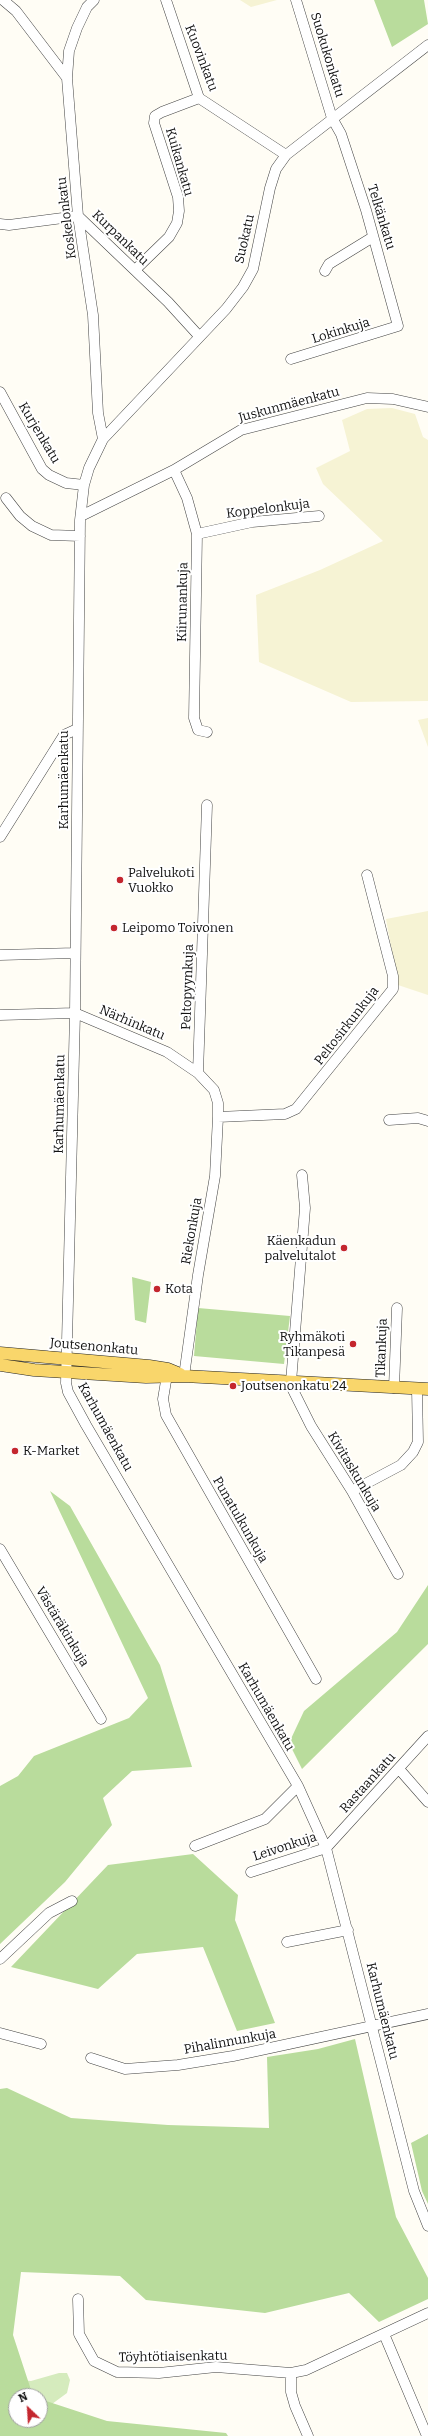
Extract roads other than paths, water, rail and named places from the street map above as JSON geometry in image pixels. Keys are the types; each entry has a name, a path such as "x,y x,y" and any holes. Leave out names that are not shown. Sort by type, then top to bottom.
{"main road":[{"name":"Joutsenonkatu","path":"0,1353 68,1359 184,1376 422,1389"},
{"name":"Joutsenonkatu","path":"0,1365 67,1371 168,1373"}],"street":[{"path":"3,0 16,11 67,78"},
{"name":"Koskelonkatu","path":"94,0 87,7 77,28 69,51 67,78 78,216 93,315 98,413 103,439"},
{"name":"Kuovinkatu","path":"166,0 199,98 286,155"},
{"name":"Suokukonkatu","path":"296,0 332,118"},
{"name":"Suokatu","path":"82,500 84,485 89,468 103,439 226,309 243,287 253,269 270,188 276,169 286,155 428,45"},
{"name":"Kuikankatu","path":"135,270 169,237 177,224 179,211 178,196 154,123 155,116 199,98"},
{"name":"Telkänkatu","path":"332,118 341,134 374,237 398,326"},
{"name":"Kurpankatu","path":"0,224 9,225 78,216 135,270 199,336"},
{"path":"325,271 329,264 374,237"},
{"name":"Lokinkuja","path":"291,360 398,326"},
{"name":"Kurjenkatu","path":"0,392 42,469 49,475 66,483 84,485"},
{"name":"Juskunmäenkatu","path":"81,516 174,470 241,430 366,398 393,399 428,407"},
{"name":"Kiirunankuja","path":"174,470 187,498 197,534 194,718 198,730 207,732"},
{"path":"6,498 20,516 32,526 51,535 80,536"},
{"name":"Karhumäenkatu","path":"82,500 80,536 76,952 67,1371 68,1392 298,1786 326,1848 414,2192 428,2226"},
{"name":"Koppelonkuja","path":"197,534 252,522 319,516"},
{"path":"0,837 64,734 77,729"},
{"name":"Peltopyynkuja","path":"198,1073 206,805"},
{"name":"Peltosirkunkuja","path":"218,1117 285,1114 296,1109 393,989 392,976 368,875"},
{"path":"0,955 76,952"},
{"path":"0,1015 75,1013"},
{"name":"Närhinkatu","path":"75,1013 168,1052 198,1073 214,1090"},
{"name":"Riekonkuja","path":"184,1376 198,1275 215,1176 218,1103 214,1090"},
{"path":"389,1120 418,1118 428,1121"},
{"path":"291,1382 304,1208 302,1175"},
{"name":"Tikankuja","path":"394,1388 397,1308"},
{"name":"Punatulkunkuja","path":"168,1373 163,1399 166,1415 316,1678"},
{"name":"Kivitaskunkuja","path":"291,1382 311,1426 352,1491 398,1574"},
{"path":"352,1491 401,1465 423,1442 422,1389"},
{"name":"Västäräkinkuja","path":"0,1548 101,1719"},
{"name":"Rastaankatu","path":"326,1848 428,1736"},
{"path":"399,1769 428,1802"},
{"path":"195,1846 265,1819 298,1786"},
{"name":"Leivonkuja","path":"251,1872 326,1848"},
{"path":"0,1960 49,1913 72,1901"},
{"path":"286,1942 348,1930"},
{"name":"Pihalinnunkuja","path":"91,2058 125,2069 178,2065 233,2056 428,2014"},
{"path":"0,2033 41,2044"},
{"name":"Töyhtötiaisenkatu","path":"78,2299 78,2334 94,2361 117,2372 159,2373 216,2367 291,2373 306,2370 428,2313"},
{"path":"384,2334 427,2436"},
{"path":"291,2373 292,2392 295,2406 308,2436"}],"place":[{"name":"Palvelukoti Vuokko","path":"120,880"},
{"name":"Leipomo Toivonen","path":"114,928"},
{"name":"Käenkadun palvelutalot","path":"344,1248"},
{"name":"Kota","path":"157,1289"},
{"name":"Ryhmäkoti Tikanpesä","path":"353,1344"},
{"name":"Joutsenonkatu 24","path":"233,1386"},
{"name":"K-Market","path":"15,1451"}]}
